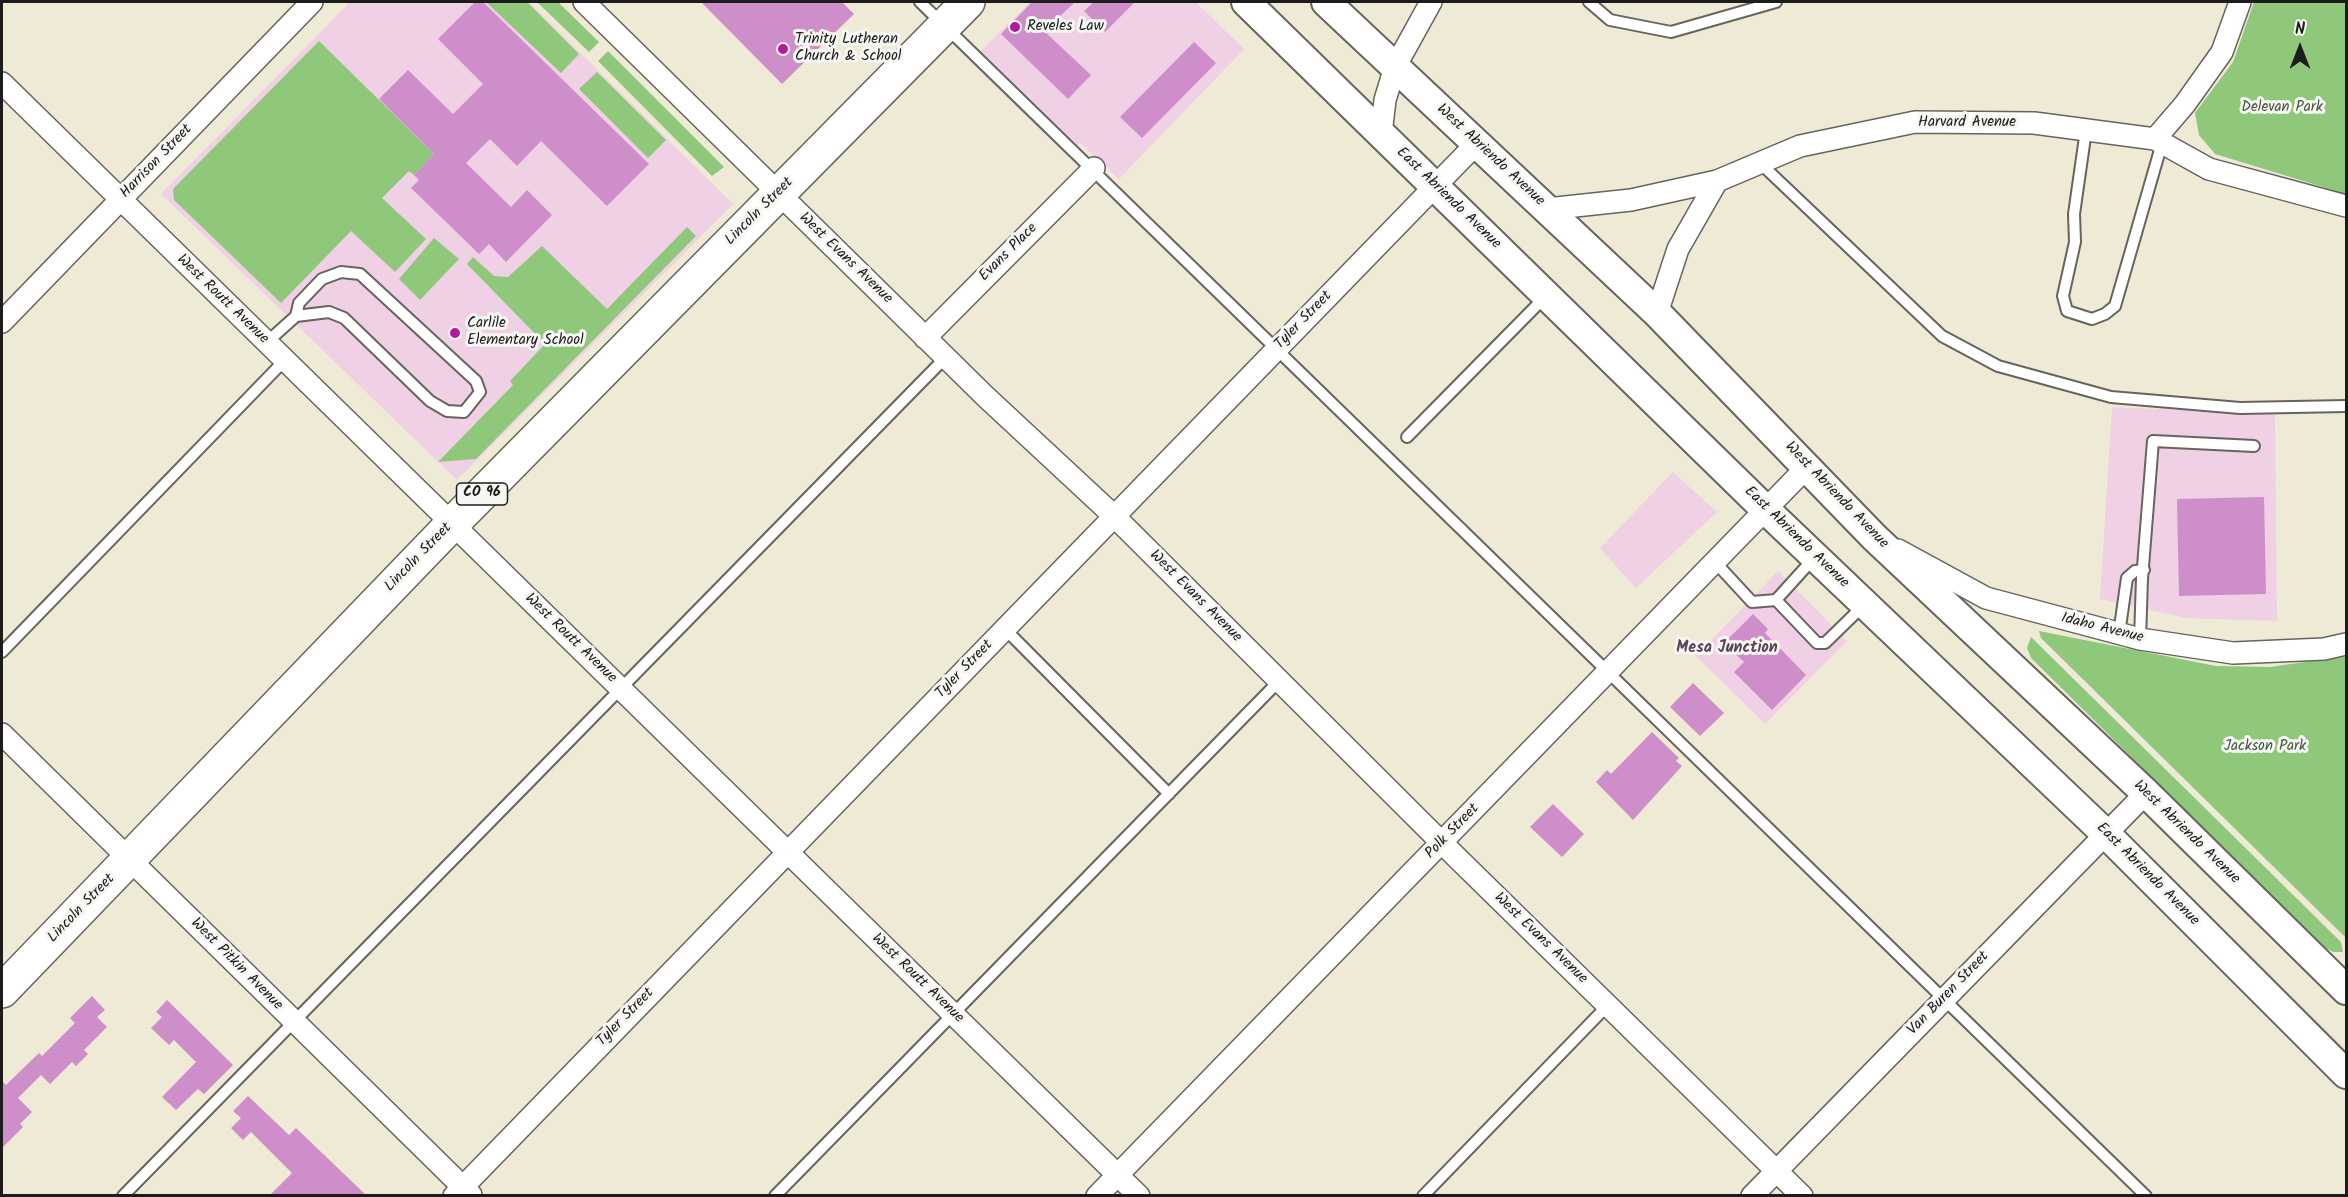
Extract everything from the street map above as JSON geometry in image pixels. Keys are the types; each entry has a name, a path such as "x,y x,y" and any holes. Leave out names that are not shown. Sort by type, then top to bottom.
{"main road":[{"name":"Lincoln Street","path":"2,991 452,524 968,2"},
{"name":"East Abriendo Avenue","path":"1246,2 1767,511 2106,834 2346,1074"},
{"name":"West Abriendo Avenue","path":"1326,2 1657,314 1874,537 2146,793 2346,990"}],"street":[{"name":"Harrison Street","path":"2,322 312,2"},
{"name":"West Evans Avenue","path":"584,2 945,358 1114,516 1442,843 1802,1196"},
{"path":"1381,134 1385,100 1395,67 1431,2"},
{"path":"2159,141 2222,52 2240,2"},
{"name":"West Routt Avenue","path":"2,83 1139,1196"},
{"name":"Harvard Avenue","path":"1548,209 1631,200 1717,182 1800,146 1915,122 2034,123 2159,141 2209,169 2346,206"},
{"name":"Tyler Street","path":"463,1193 788,852 1476,144"},
{"name":"Evans Place","path":"925,338 1094,168"},
{"path":"1657,314 1678,249 1717,182"},
{"name":"Polk Street","path":"1097,1196 1716,564 1808,467"},
{"name":"Idaho Avenue","path":"1874,537 1986,598 2140,639 2233,653 2324,649 2346,644"},
{"name":"West Pitkin Avenue","path":"2,734 294,1022 463,1193"},
{"name":"Van Buren Street","path":"1752,1196 2146,793"}],"lane":[{"path":"920,2 1094,168 1608,673 2146,1196"},
{"path":"1589,2 1610,20 1671,32 1776,2"},
{"path":"2086,130 2074,214 2075,242 2063,297 2067,311 2092,319 2105,314 2115,306 2159,141"},
{"path":"1760,163 1942,336 1998,366 2111,397 2240,408 2346,406"},
{"path":"266,343 296,316 328,312 344,318 430,401 447,411 464,412 480,393 477,381 360,274 341,272 322,279 299,303 296,316"},
{"path":"1407,437 1547,295"},
{"path":"123,1196 619,687 945,358"},
{"path":"2,652 284,361"},
{"path":"2140,639 2153,441 2254,446"},
{"path":"1716,564 1752,603 1776,600 1815,557"},
{"path":"2119,634 2127,578 2135,571 2144,570"},
{"path":"1776,600 1817,643 1825,642 1865,604"},
{"path":"1005,629 1169,794"},
{"path":"775,1196 1279,681"},
{"path":"1423,1196 1608,1005"}],"shaded area":[{"name":"Carlile Elementary School","path":"350,2 529,2 733,204 457,480 161,194"},
{"path":"1030,2 1196,2 1244,49 1119,179 1080,143 1067,156 970,62"},
{"path":"2112,407 2275,414 2277,621 2187,618 2100,599"},
{"path":"1673,472 1717,512 1636,588 1600,548"},
{"path":"1778,571 1847,641 1765,724 1696,656"}],"green space":[{"path":"486,2 527,2 579,54 561,73"},
{"path":"537,2 558,2 599,42 589,52"},
{"name":"Delevan Park","path":"2254,2 2346,2 2346,194 2215,154 2199,135 2195,113 2233,62"},
{"path":"319,41 434,154 414,175 409,171 382,198 426,239 395,272 351,231 281,303 174,200 173,189"},
{"path":"608,51 724,167 712,176 598,61"},
{"path":"597,72 666,140 648,158 579,89"},
{"path":"687,227 696,236 476,459 438,462 513,385 510,381 545,344 467,264 473,257 494,276 508,277 542,246 607,309"},
{"path":"434,238 459,259 420,300 399,279"},
{"name":"Jackson Park","path":"2039,631 2216,666 2270,667 2346,656 2346,938 2041,638"},
{"path":"2031,637 2341,942 2343,952 2333,952 2324,947 2031,658 2027,648"}],"building":[{"path":"475,2 483,2 649,164 607,206 541,141 517,166 490,139 466,163 511,207 527,190 552,215 506,262 489,244 479,254 411,188 419,180 414,175 434,154 379,99 408,70 453,114 483,84 438,39"},
{"name":"Trinity Lutheran Church & School","path":"701,2 842,2 854,14 782,84"},
{"path":"1032,2 1075,2 1044,31 1091,75 1068,99 1001,34"},
{"path":"1094,2 1135,2 1105,32 1084,11"},
{"path":"1194,42 1216,63 1142,138 1120,117"},
{"path":"2264,497 2266,594 2179,596 2177,499"},
{"path":"1753,614 1768,629 1765,633 1806,675 1772,710 1734,672 1744,662 1724,643"},
{"path":"1693,683 1724,713 1700,736 1670,707"},
{"path":"1652,732 1679,758 1676,761 1682,766 1633,820 1596,782 1607,770 1611,774"},
{"path":"1553,804 1584,834 1562,857 1530,827"},
{"path":"92,996 105,1010 97,1017 107,1027 84,1050 88,1054 76,1066 72,1062 50,1084 41,1075 18,1098 32,1112 20,1124 23,1127 2,1148 2,1081 6,1085 39,1053 42,1056 75,1023 70,1018"},
{"path":"167,1000 233,1065 204,1094 198,1089 176,1110 162,1097 196,1062 174,1040 169,1045 151,1028 162,1017 156,1012"},
{"path":"248,1096 289,1135 296,1128 367,1196 269,1196 292,1173 251,1132 243,1140 231,1128 241,1118 233,1111"}],"place":[{"name":"Reveles Law","path":"1015,27"},
{"name":"Trinity Lutheran Church & School","path":"783,49"},
{"name":"Carlile Elementary School","path":"455,333"}],"district":[{"name":"Mesa Junction","path":"1727,649"}]}
